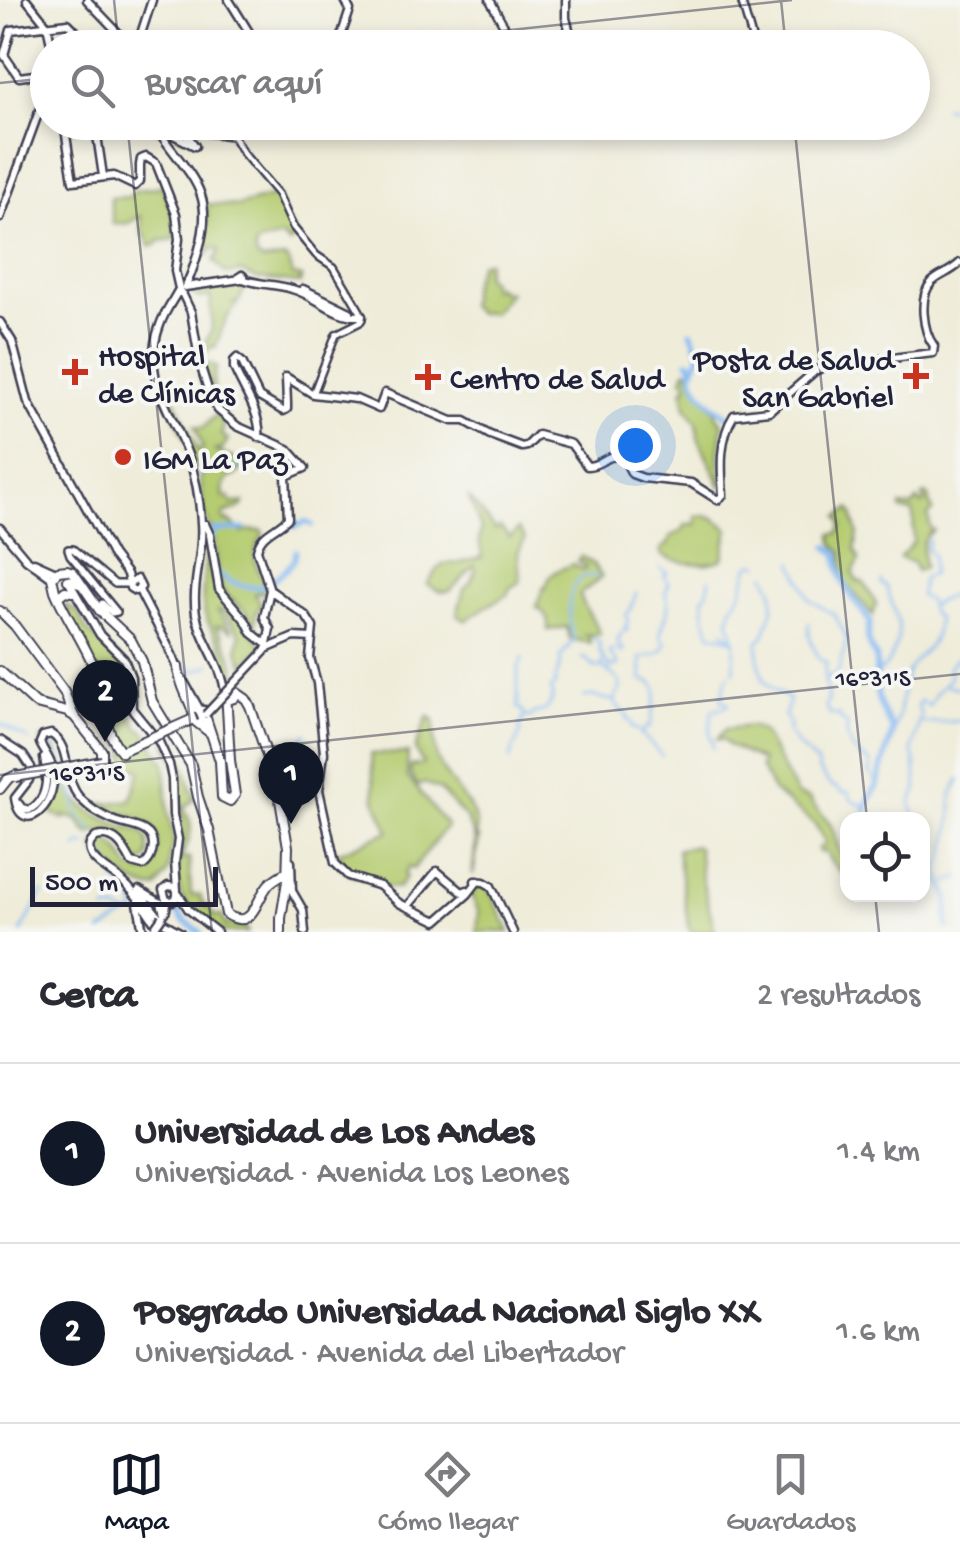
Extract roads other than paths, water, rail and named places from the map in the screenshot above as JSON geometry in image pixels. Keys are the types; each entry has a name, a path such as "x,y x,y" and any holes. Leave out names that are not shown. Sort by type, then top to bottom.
{"main road":[{"path":"27,0 46,30"},
{"path":"86,0 117,30"},
{"path":"140,30 152,0"},
{"path":"229,0 247,30"},
{"path":"343,30 350,10 345,0"},
{"path":"490,0 506,30"},
{"path":"566,0 569,30"},
{"path":"30,75 19,77 2,56 12,30 62,22 72,25 74,30"},
{"path":"0,220 30,138"},
{"path":"0,789 15,776 112,755 199,717 266,646 270,631 264,617 268,586 258,544 288,518 286,476 306,468 288,449 227,420 213,402 198,358 184,289 175,271 176,214 158,167 149,158 141,159 138,186 114,176 74,181 67,140"},
{"path":"97,140 102,176"},
{"path":"163,140 201,199 202,228 180,303 164,323 156,368 158,380 192,456 219,589 252,634 266,646"},
{"path":"176,140 195,146 192,140"},
{"path":"140,165 145,160 158,167"},
{"path":"259,437 261,430 234,368 235,359 242,362 259,397 283,411 287,409 286,377 312,394 356,399 380,408 385,393 452,420 465,421 490,436 522,447 538,435 564,441 574,445 587,466 596,466 608,457 623,457 632,474 691,483 715,498 722,497 721,456 734,415 769,411 826,366 934,353 924,324 928,290 960,263"},
{"path":"306,932 303,910 292,892 291,858 276,782 248,702 230,696 196,614 202,524 185,449 154,374 158,330 184,289 242,277 265,286 293,289 340,314 362,316"},
{"path":"0,322 12,342 28,402 62,470 133,582 132,589 138,590 200,710 199,717"},
{"path":"0,528 65,591 74,593"},
{"path":"178,668 194,712 210,733 220,761 222,798 230,801 235,795 230,696 198,611 207,539"},
{"path":"59,584 82,585 100,611 131,640 144,667 152,702 191,765 228,916 235,920 247,918 270,882 282,879"},
{"path":"59,584 74,593 100,635 124,659 131,677 132,709 159,742 169,764 178,839 176,862 152,931"},
{"path":"59,584 98,676 104,717 113,740 112,755"},
{"path":"268,586 306,616 313,627 310,658 318,683 324,753 319,790 335,863 346,875 380,886 407,907 439,922 475,883"},
{"path":"0,610 16,626 65,706 112,755"},
{"path":"266,646 294,637 312,638"},
{"path":"0,671 36,704 65,706"},
{"path":"0,738 30,764 30,777 16,795 20,811 32,816 44,810 53,788 51,765 40,738 45,732 55,735 60,741 69,781 84,802 110,819 149,834 153,844 149,862 143,866 132,863 120,843 108,836 98,838 94,852 137,891 184,904 217,932"},
{"path":"281,932 282,879 288,847"},
{"path":"152,931 164,913 162,894 176,862"},
{"path":"407,907 437,872 464,892 475,883 485,884 496,897 512,932"},
{"path":"137,891 151,893 172,886 162,901 142,914 152,931"},
{"path":"137,891 152,931"},
{"path":"162,901 167,926 180,932"}],"street":[{"path":"741,0 750,30"},
{"path":"235,140 278,194 292,227 316,255 334,266 362,316 358,323 336,334 312,394"},
{"path":"117,628 101,605 114,614 116,609 68,549 88,560 114,584 133,582"}],"waterway":[{"path":"944,107 960,109"},
{"path":"691,331 700,353 694,370"},
{"path":"688,361 702,394 728,416"},
{"path":"199,474 225,467 253,467"},
{"path":"294,523 295,527 305,522 312,525"},
{"path":"213,537 212,531 244,529"},
{"path":"893,730 906,676 932,643 936,629 937,618 930,611 929,601 920,596 923,578 932,574 929,540"},
{"path":"828,547 838,554 844,583 870,622 868,640 876,656 877,694 893,730 866,812"},
{"path":"270,583 290,565 296,551"},
{"path":"793,562 810,600 835,615 847,639 838,673 825,676"},
{"path":"710,579 703,598 711,634 735,641 729,620 732,608 749,566 759,565"},
{"path":"641,734 650,727 657,691 642,679 641,658 659,653 666,643 660,636 668,610 665,593 669,583 664,577 667,573 660,568"},
{"path":"217,573 240,585 265,586"},
{"path":"765,574 773,590 773,608 764,636 758,641 765,682 787,697 788,731 798,746 817,763 831,786 849,793 851,800 866,807"},
{"path":"510,759 525,716 546,710 552,700 551,688 556,684 560,657 574,640 569,609 573,588 586,576 597,576"},
{"path":"877,673 889,661 899,626 881,581"},
{"path":"932,605 960,590"},
{"path":"606,661 610,668 618,665 609,651 617,649 623,653 617,640 628,630 626,615 636,593"},
{"path":"809,623 813,647 820,660 827,662 825,705 830,715 839,715 847,724 852,748 870,762 869,771 877,785"},
{"path":"724,631 735,641 734,672"},
{"path":"594,638 600,644 603,668 620,684 616,705 629,718 632,728 662,756"},
{"path":"914,812 911,803 917,789 912,750 921,715 917,705 921,701 929,706 950,678 948,668 960,654"},
{"path":"523,658 518,669 518,708 525,716"},
{"path":"582,658 594,667 602,667"},
{"path":"182,668 196,670 211,665"},
{"path":"713,748 712,710 728,706 721,700 730,675"},
{"path":"947,686 960,688"},
{"path":"584,697 616,701"},
{"path":"919,721 960,721"},
{"path":"0,723 29,740"},
{"path":"280,788 296,769 306,733"},
{"path":"45,741 61,761 77,802 77,814 93,830"},
{"path":"938,869 949,834 951,795 960,779"},
{"path":"76,849 87,845"},
{"path":"98,851 113,871"},
{"path":"930,864 937,865 948,897 948,927"},
{"path":"944,884 960,877"},
{"path":"101,932 136,913 134,898 115,879"},
{"path":"21,932 43,892"},
{"path":"174,908 200,932"},
{"path":"105,911 127,915"}],"place":[{"name":"Hospital de Clínicas","path":"75,372"},
{"name":"Posta de Salud San Gabriel","path":"916,376"},
{"name":"Centro de Salud","path":"428,377"},
{"name":"IGM La Paz","path":"123,457"},
{"name":"Posgrado Universidad Nacional Siglo XX","path":"105,742"},
{"name":"Universidad de Los Andes","path":"291,824"}]}
